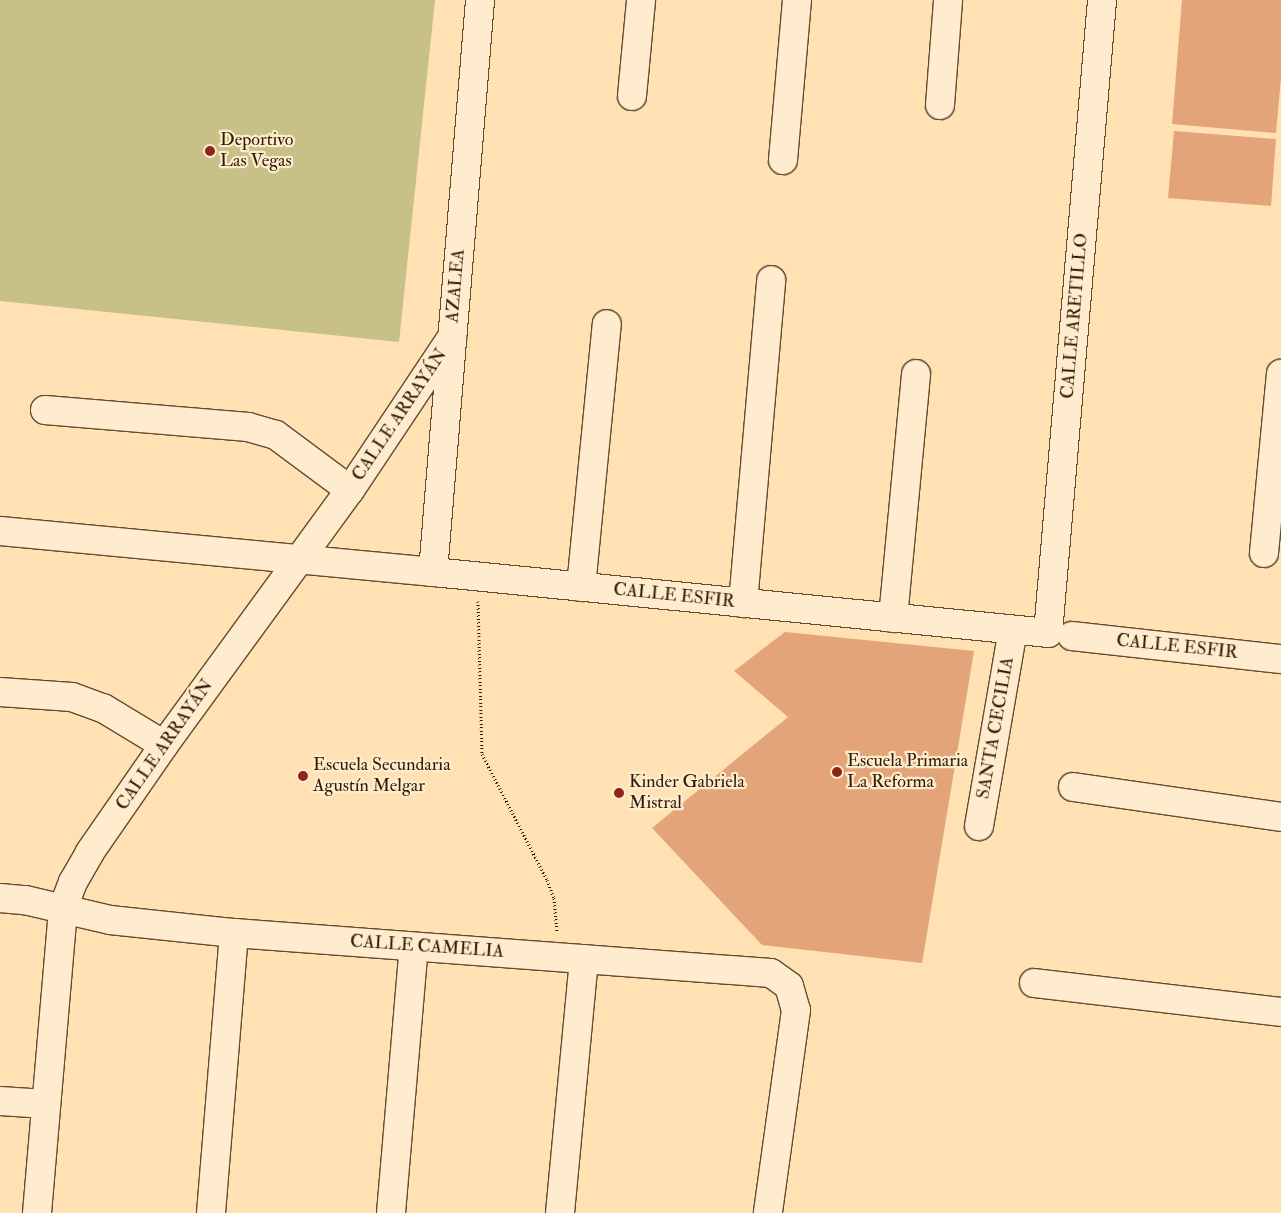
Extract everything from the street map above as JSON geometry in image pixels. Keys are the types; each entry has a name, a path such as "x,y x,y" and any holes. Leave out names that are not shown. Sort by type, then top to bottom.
{"street":[{"name":"AZALEA","path":"433,572 480,0"},
{"path":"632,96 640,0"},
{"path":"783,160 797,0"},
{"path":"940,105 948,0"},
{"name":"CALLE ARETILLO","path":"1060,635 1102,0"},
{"path":"743,603 771,280"},
{"path":"581,587 607,324"},
{"name":"CALLE ARRAYÁN","path":"36,1213 63,908 73,882 90,852 164,745 350,490 452,337"},
{"path":"893,618 916,374"},
{"path":"1264,553 1281,374"},
{"path":"45,410 248,426 276,435 350,490"},
{"name":"CALLE ESFIR","path":"0,531 433,572 1281,659"},
{"name":"SANTA CECILIA","path":"978,826 1013,630"},
{"path":"0,692 72,697 103,708 164,745"},
{"path":"1073,787 1281,817"},
{"name":"CALLE CAMELIA","path":"0,898 25,900 110,920 234,933 771,973 789,986 796,1010 768,1213"},
{"path":"211,1213 234,933"},
{"path":"391,1213 414,946"},
{"path":"560,1213 584,959"},
{"path":"1034,983 1281,1012"},
{"path":"0,1100 46,1104"}],"path":[{"path":"477,578 482,754 547,880 554,898 558,927 555,957"}],"shaded area":[{"name":"Deportivo Las Vegas","path":"0,0 435,0 399,342 0,301"}],"building":[{"path":"1182,0 1281,0 1281,78 1276,133 1172,124"},
{"path":"1174,131 1276,139 1271,206 1168,198"},
{"name":"Escuela Primaria La Reforma","path":"785,632 974,651 922,963 762,945 652,828 788,717 734,671"}],"place":[{"name":"Deportivo Las Vegas","path":"210,151"},
{"name":"Escuela Primaria La Reforma","path":"837,772"},
{"name":"Escuela Secundaria Agustín Melgar","path":"303,776"},
{"name":"Kinder Gabriela Mistral","path":"619,793"}]}
